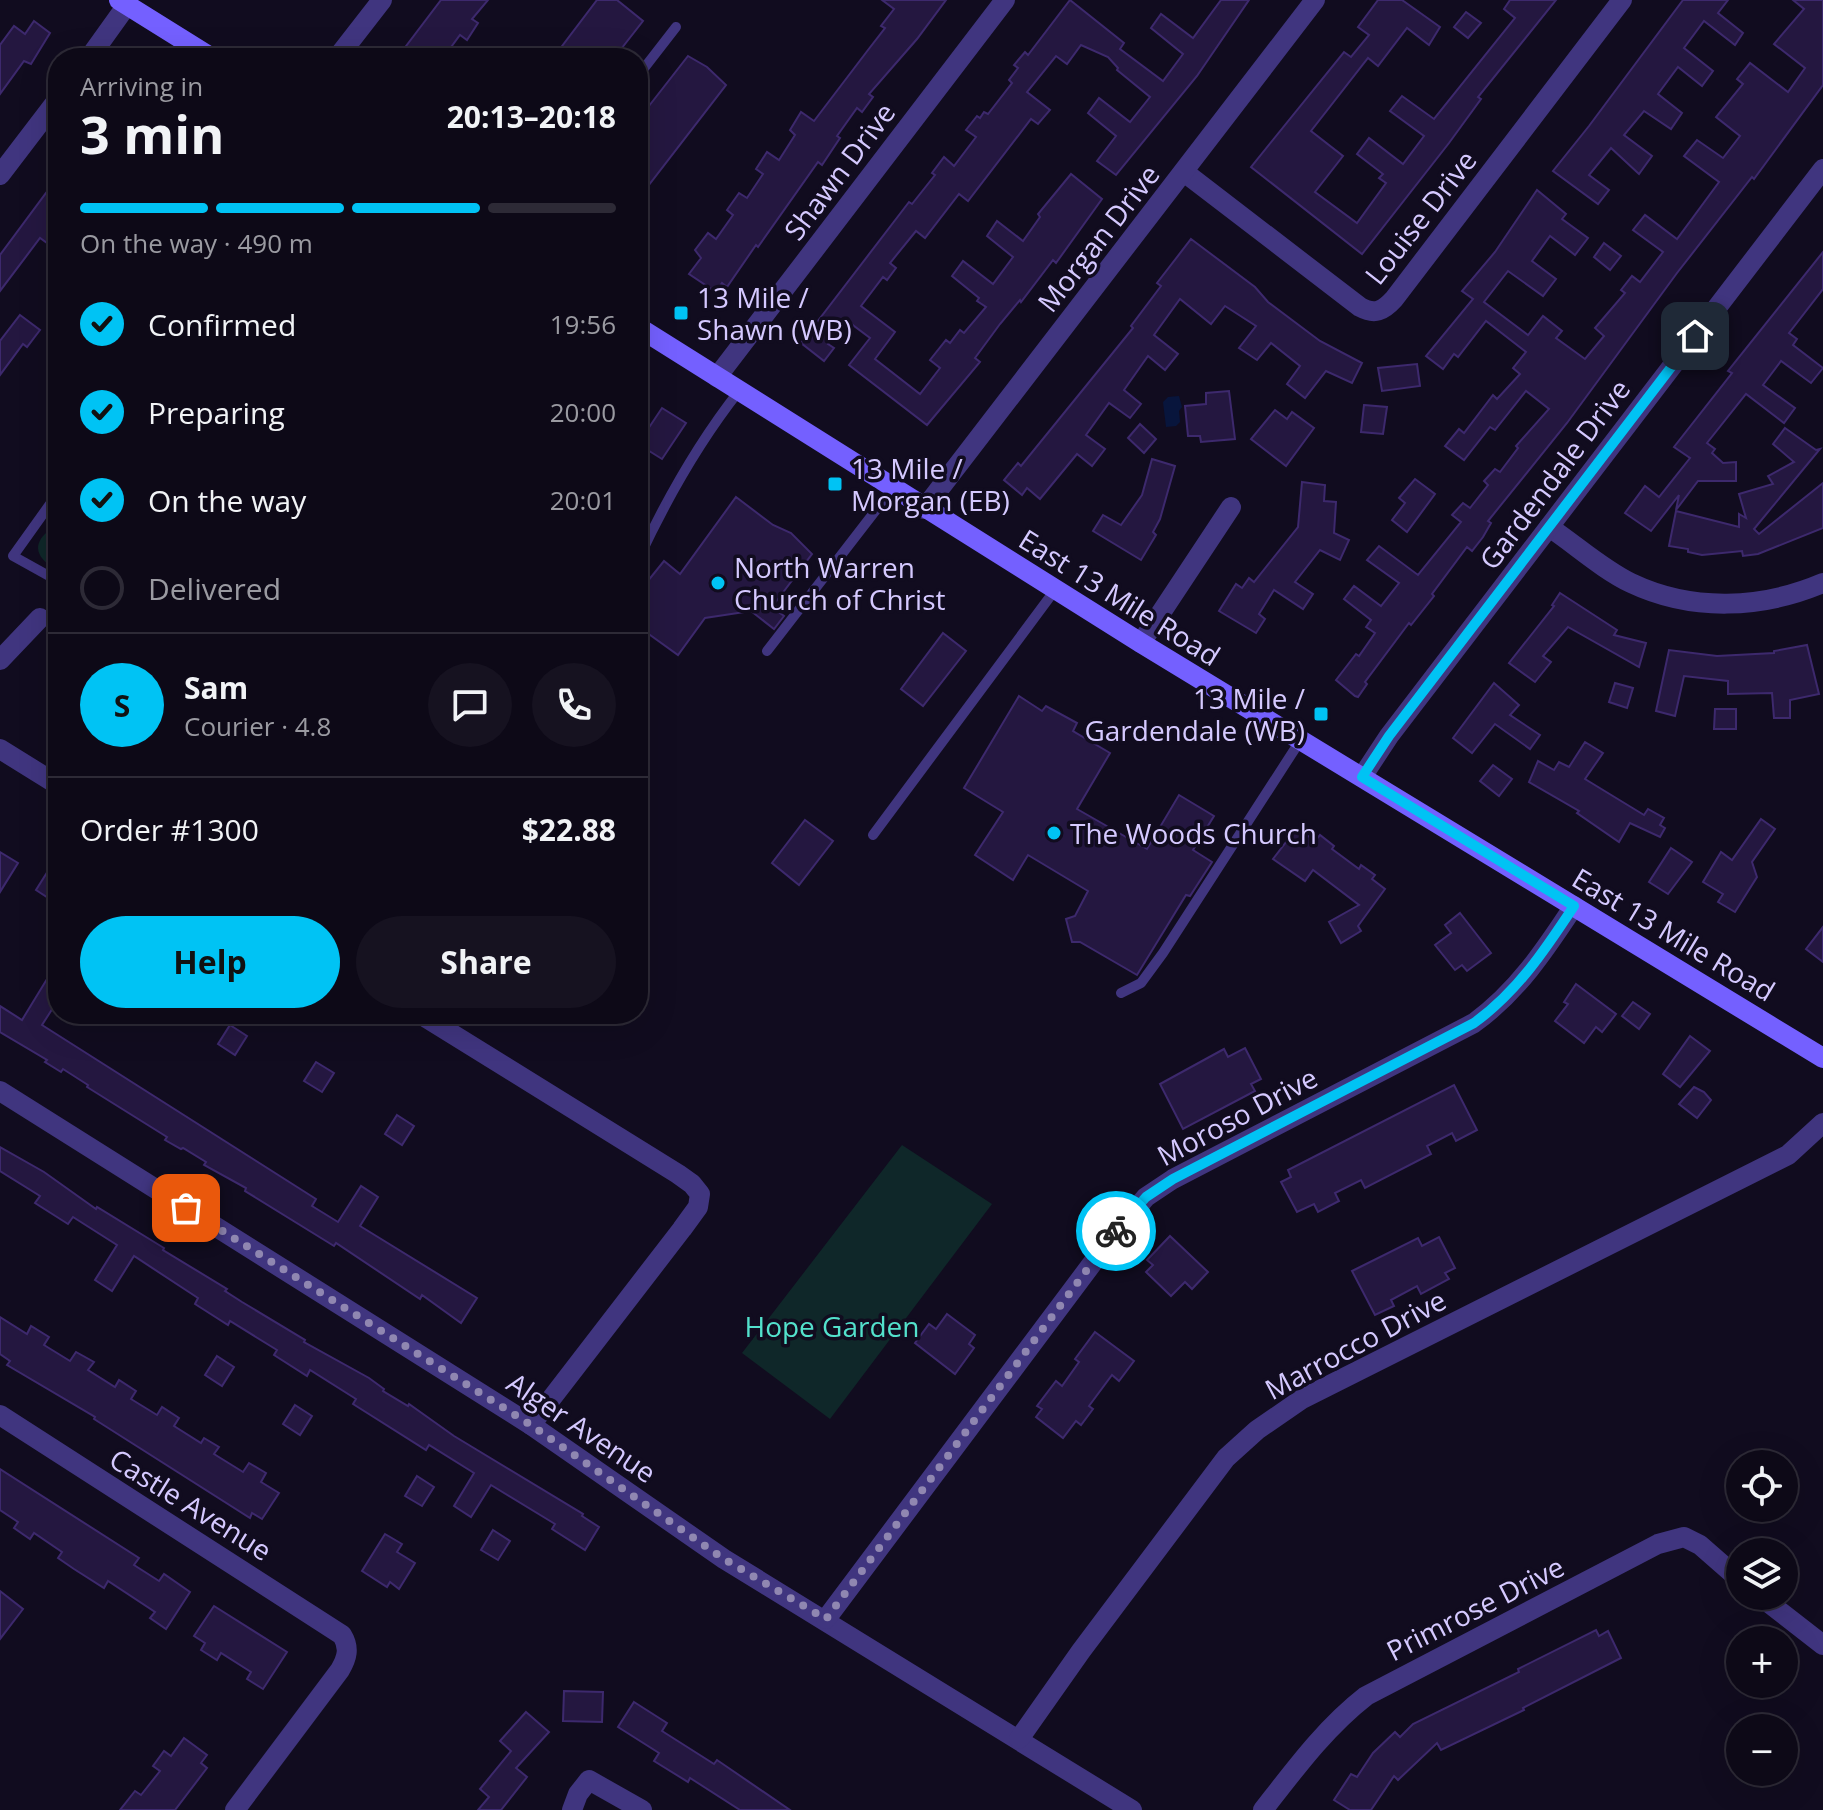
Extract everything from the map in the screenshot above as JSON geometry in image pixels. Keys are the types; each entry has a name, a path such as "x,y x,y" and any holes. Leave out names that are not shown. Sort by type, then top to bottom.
{"main road":[{"path":"123,2 196,48"},
{"name":"East 13 Mile Road","path":"648,333 1055,590 1823,1058"}],"street":[{"path":"345,48 382,0"},
{"name":"Shawn Drive","path":"717,377 1005,0"},
{"name":"Morgan Drive","path":"924,509 1315,0"},
{"name":"Louise Drive","path":"1184,172 1360,307 1377,312 1385,309 1622,0"},
{"path":"95,48 123,2"},
{"path":"0,175 48,112"},
{"name":"Gardendale Drive","path":"1362,777 1389,736 1823,169"},
{"path":"1141,643 1231,507"},
{"path":"1549,527 1629,582 1681,600 1710,604 1765,601 1793,595 1823,583"},
{"path":"0,660 40,618"},
{"path":"0,749 48,779"},
{"name":"Moroso Drive","path":"826,1619 1112,1237 1146,1197 1173,1179 1474,1023 1512,992 1574,906"},
{"path":"436,1024 678,1174 700,1194 698,1207 690,1218 531,1425"},
{"name":"Alger Avenue","path":"0,1091 531,1425 724,1559 1132,1810"},
{"name":"Marrocco Drive","path":"1019,1739 1226,1458 1257,1430 1302,1399 1788,1155 1823,1123"},
{"name":"Castle Avenue","path":"0,1415 333,1627 348,1644 346,1660 340,1670 235,1810"},
{"name":"Primrose Drive","path":"1263,1810 1340,1716 1366,1696 1658,1544 1684,1537 1700,1545 1726,1568"},
{"path":"1778,1610 1823,1645"},
{"path":"572,1810 578,1794 589,1780 642,1810"}],"lane":[{"path":"648,63 676,27"},
{"path":"648,540 709,429 739,391"},
{"path":"767,651 893,488"},
{"path":"48,515 13,556 48,575"},
{"path":"873,835 1055,590"},
{"path":"1121,993 1141,983 1163,953 1300,741"}],"green space":[{"path":"48,532 48,564 39,554 42,538"},
{"name":"Hope Garden","path":"902,1145 992,1204 830,1419 742,1353"}],"water":[{"path":"1179,396 1182,407 1179,411 1180,422 1176,426 1166,427 1163,402 1168,397"}],"building":[{"path":"441,0 488,0 472,19 478,23 467,40 460,35 450,48 405,48"},
{"path":"597,0 617,0 643,21 622,48 561,48"},
{"path":"882,0 946,0 869,94 873,97 862,112 857,108 822,165 818,162 727,287 722,283 716,292 689,274 701,258 695,250 708,233 716,239 733,215 727,210 739,193 747,198 763,174 756,169 767,152 779,160 795,135 790,130 801,112 814,121 885,28 881,26 894,9"},
{"path":"1070,0 1124,43 1120,49 1163,81 1183,54 1151,28 1161,14 1193,38 1221,0 1249,0 1197,76 1116,175 1097,161 1116,136 1088,113 1099,98 1130,122 1150,97 1117,70 1108,57 1081,45 1067,64 1056,56 1027,92 1050,110 1038,124 1031,119 968,201 959,194 925,238 916,231 890,263 896,268 887,280 883,277 861,306 895,332 875,359 920,394 940,368 930,360 946,340 950,343 960,330 964,333 986,307 952,276 963,261 993,284 1013,257 987,236 997,221 1023,241 1040,217 1038,214 1071,174 1102,199 1056,263 1053,260 1000,324 975,358 980,362 927,425 849,365 870,338 846,320 828,344 834,348 824,361 801,343 909,202 912,204 935,175 932,173 944,157 954,166 976,137 966,130 977,116 980,118 984,112 988,114 1012,83 1009,80 1018,68 1014,65 1025,52 1028,55"},
{"path":"1378,0 1402,0 1440,27 1429,45 1407,28 1378,66 1368,58 1311,131 1343,156 1315,192 1357,223 1386,183 1379,178 1383,174 1357,154 1369,138 1403,164 1424,136 1390,111 1402,96 1434,119 1515,18 1504,9 1510,0 1556,0 1478,97 1481,99 1449,143 1362,254 1251,167 1344,52 1351,57 1369,35 1358,27"},
{"path":"1683,0 1728,0 1718,13 1743,33 1735,45 1704,21 1684,48 1713,71 1702,86 1678,67 1658,94 1682,113 1671,129 1644,111 1624,135 1652,156 1639,174 1611,148 1589,175 1609,190 1598,204 1553,171"},
{"path":"1793,0 1823,0 1823,85 1754,179 1752,177 1677,273 1567,423 1488,521 1491,523 1483,537 1472,551 1467,547 1432,594 1434,596 1411,625 1409,623 1365,682 1367,684 1358,697 1355,696 1336,680 1375,633 1366,627 1371,620 1344,599 1354,586 1381,606 1399,583 1367,560 1379,546 1418,575 1461,522 1452,515 1463,503 1470,508 1488,485 1484,481 1495,469 1500,472 1518,448 1516,446 1549,409 1526,391 1495,430 1490,427 1464,460 1445,446 1459,429 1464,433 1493,395 1497,399 1520,374 1513,368 1526,352 1486,321 1458,357 1454,354 1443,369 1426,356 1473,299 1462,291 1495,252 1537,190 1566,214 1562,219 1588,238 1575,255 1550,236 1532,261 1556,279 1543,296 1508,271 1484,302 1528,335 1543,316 1562,331 1556,338 1585,359 1604,336 1595,328 1625,293 1621,290 1632,276 1640,282 1663,252 1633,230 1645,215 1677,239 1719,182 1684,156 1697,140 1723,158 1740,136 1716,117 1743,84 1737,79 1750,63 1788,92 1805,68 1774,44 1804,9"},
{"path":"1466,12 1481,23 1468,38 1454,27"},
{"path":"34,21 50,33 31,64 24,61 0,94 0,45 14,26 25,34"},
{"path":"688,56 707,67 726,85 648,186 648,107"},
{"path":"46,193 48,194 48,244 40,238 0,291 0,255"},
{"path":"1191,239 1320,341 1362,363 1352,383 1326,371 1305,398 1287,384 1300,366 1271,343 1257,360 1239,348 1256,326 1225,306 1211,324 1180,299 1154,335 1178,354 1165,370 1148,356 1124,390 1141,404 1130,418 1109,403 1086,435 1105,449 1092,466 1077,454 1040,499 1027,488 1022,495 1004,480 1018,463 1021,466 1133,328 1131,326 1161,286 1157,283"},
{"path":"1604,243 1621,256 1610,270 1594,257"},
{"path":"1823,252 1823,289 1789,333 1797,339 1793,345 1823,368 1811,383 1781,361 1763,385 1795,408 1784,423 1746,394 1707,443 1715,449 1712,453 1723,463 1736,462 1736,481 1698,481 1676,510 1679,495 1651,531 1625,513 1645,486 1659,497 1690,458 1674,447 1732,373 1728,371"},
{"path":"20,315 40,330 27,347 23,344 0,375 0,341"},
{"path":"1417,364 1420,386 1382,391 1378,368"},
{"path":"1229,391 1235,439 1201,442 1200,436 1188,436 1185,406 1206,404 1206,393"},
{"path":"1364,405 1387,407 1383,434 1361,432"},
{"path":"662,408 686,423 662,459 648,450 648,429"},
{"path":"1275,410 1287,419 1292,412 1314,428 1286,466 1251,439"},
{"path":"1140,424 1156,439 1144,453 1128,438"},
{"path":"1785,428 1816,450 1820,449 1754,529 1759,534 1823,483 1823,528 1758,554 1743,556 1742,551 1702,555 1669,546 1676,511 1739,527 1739,514 1746,518 1739,494 1773,484 1768,476 1794,462 1773,444"},
{"path":"1152,459 1175,466 1160,519 1153,532 1156,535 1141,560 1093,531 1103,515 1121,525 1142,495"},
{"path":"1415,479 1435,494 1407,532 1392,520 1405,503 1399,498"},
{"path":"1302,482 1325,485 1324,501 1336,502 1334,533 1349,540 1340,560 1320,550 1295,582 1313,594 1303,609 1274,590 1259,614 1265,619 1256,633 1219,611 1236,584 1242,588 1249,578 1254,582 1298,527"},
{"name":"North Warren Church of Christ","path":"736,497 773,525 791,533 812,554 772,607 784,616 774,629 751,611 705,618 678,655 648,633 648,581 664,561 680,574"},
{"path":"1560,593 1617,630 1614,635 1646,643 1639,667 1568,627 1543,656 1551,662 1535,682 1509,663 1554,606"},
{"path":"943,633 966,651 923,706 901,689"},
{"path":"1807,645 1819,694 1790,700 1790,718 1774,718 1772,693 1728,694 1728,681 1684,676 1675,716 1656,711 1669,650 1717,656 1774,653"},
{"path":"1494,683 1519,705 1510,715 1540,735 1530,749 1495,724 1472,753 1453,738"},
{"path":"1615,683 1633,688 1627,708 1609,702"},
{"name":"The Woods Church","path":"1019,696 1042,711 1046,706 1077,723 1073,731 1110,753 1077,809 1147,849 1179,795 1214,816 1193,850 1212,862 1190,896 1186,895 1137,975 1080,942 1072,942 1066,919 1075,916 1088,891 1028,855 1013,880 975,855 1003,812 964,788"},
{"path":"1715,709 1736,709 1736,729 1714,729"},
{"path":"1585,742 1603,753 1585,779 1644,815 1648,809 1664,818 1660,825 1665,828 1660,837 1630,823 1619,842 1577,813 1579,811 1529,782 1538,761 1554,770 1559,762 1569,767"},
{"path":"1493,765 1512,779 1499,796 1480,781"},
{"path":"1761,819 1775,829 1752,862 1757,877 1735,912 1718,902 1723,894 1703,882 1721,852 1732,860"},
{"path":"805,820 833,841 799,885 772,863"},
{"path":"1297,828 1315,841 1320,835 1334,846 1332,849 1359,869 1361,865 1375,875 1372,879 1385,889 1358,926 1361,931 1341,943 1329,922 1359,905 1313,870 1305,881 1273,859"},
{"path":"1671,848 1692,862 1668,894 1649,882"},
{"path":"0,852 18,863 0,892"},
{"path":"48,871 48,898 36,890"},
{"path":"1460,913 1491,953 1467,971 1462,965 1455,970 1435,945 1451,933 1445,925"},
{"path":"1823,927 1823,962 1806,949"},
{"path":"47,979 48,1016 42,1025 316,1199 312,1206 338,1222 361,1186 378,1197 360,1226 477,1298 461,1323 422,1295 420,1299 336,1243 334,1246 245,1191 246,1188 165,1140 167,1137 88,1085 63,1069 61,1072 0,1032 0,1006 22,1020"},
{"path":"1576,984 1616,1014 1602,1032 1596,1027 1584,1043 1555,1021 1568,1004 1564,1002"},
{"path":"1633,1002 1650,1014 1639,1029 1622,1016"},
{"path":"230,1025 247,1036 235,1055 218,1044"},
{"path":"1690,1036 1710,1051 1680,1087 1663,1074"},
{"path":"1245,1048 1261,1079 1251,1084 1255,1091 1183,1129 1160,1084 1224,1049 1228,1057"},
{"path":"316,1062 334,1073 322,1092 304,1081"},
{"path":"1454,1085 1477,1130 1456,1141 1452,1133 1427,1146 1431,1154 1365,1188 1361,1180 1335,1193 1339,1201 1318,1212 1314,1204 1297,1212 1281,1182 1291,1177 1288,1170"},
{"path":"1694,1087 1711,1100 1697,1118 1679,1104"},
{"path":"397,1115 414,1126 402,1145 385,1134"},
{"path":"0,1147 44,1172 96,1209 164,1248 304,1342 369,1378 383,1391 409,1404 454,1436 583,1514 599,1527 585,1550 552,1529 555,1524 491,1485 471,1517 454,1506 474,1473 429,1445 426,1450 353,1404 356,1399 310,1370 307,1376 274,1355 277,1350 195,1304 198,1298 134,1256 112,1291 95,1280 117,1245 73,1217 68,1224 35,1203 40,1196 0,1171"},
{"path":"1170,1236 1208,1272 1192,1289 1185,1282 1171,1296 1146,1272 1153,1265 1147,1260"},
{"path":"1439,1237 1455,1268 1445,1273 1449,1279 1421,1294 1417,1286 1391,1300 1394,1306 1375,1315 1352,1271 1418,1238 1422,1246"},
{"path":"947,1314 975,1335 969,1344 974,1348 955,1374 915,1343 929,1324 936,1329"},
{"path":"0,1317 27,1334 31,1326 49,1337 44,1345 70,1361 76,1352 94,1362 88,1370 115,1387 119,1380 136,1391 131,1399 157,1415 162,1407 179,1418 174,1426 201,1443 204,1438 219,1447 214,1454 243,1472 249,1463 266,1473 261,1482 279,1493 262,1519 252,1513 250,1518 95,1417 7,1365 10,1361 0,1354"},
{"path":"1095,1332 1134,1361 1119,1381 1112,1375 1089,1406 1093,1409 1081,1425 1076,1421 1063,1438 1036,1417 1042,1409 1037,1406 1056,1381 1062,1386 1079,1362 1075,1359"},
{"path":"217,1356 234,1367 222,1386 205,1375"},
{"path":"295,1405 312,1416 300,1435 283,1424"},
{"path":"0,1469 139,1558 134,1565 159,1581 164,1574 190,1592 166,1629 150,1618 155,1612 108,1581 104,1588 74,1569 58,1558 62,1552 34,1533 30,1539 14,1528 18,1522 0,1510"},
{"path":"417,1476 434,1487 422,1506 405,1496"},
{"path":"493,1530 510,1541 498,1560 481,1550"},
{"path":"385,1534 402,1544 397,1552 415,1563 399,1589 390,1582 387,1587 362,1571"},
{"path":"0,1591 23,1609 0,1639"},
{"path":"214,1606 287,1652 263,1689 247,1679 251,1672 221,1653 217,1660 201,1650 205,1643 194,1636"},
{"path":"1596,1630 1599,1636 1608,1631 1621,1658 1441,1750 1437,1743 1398,1780 1394,1776 1371,1810 1350,1810 1334,1800 1351,1774 1357,1777 1373,1753 1395,1732 1400,1737 1413,1724"},
{"path":"564,1691 603,1692 602,1722 563,1721"},
{"path":"634,1702 667,1723 662,1731 714,1764 717,1760 790,1810 740,1810 690,1778 688,1782 654,1761 659,1753 618,1727"},
{"path":"526,1712 549,1732 516,1768 527,1777 501,1810 478,1810 489,1797 480,1789 511,1751 500,1741"},
{"path":"184,1738 207,1755 201,1763 207,1768 175,1810 120,1810 135,1791 141,1795 160,1771 153,1766 164,1751 171,1756"}],"way so far":[{"path":"186,1208 531,1425 724,1559 826,1619 1116,1231"}],"place":[{"name":"13 Mile / Shawn (WB)","path":"681,313"},
{"name":"13 Mile / Morgan (EB)","path":"835,484"},
{"name":"North Warren Church of Christ","path":"718,583"},
{"name":"13 Mile / Gardendale (WB)","path":"1321,714"},
{"name":"The Woods Church","path":"1054,833"}],"route":[{"path":"1116,1231 1146,1197 1173,1179 1474,1023 1512,992 1562,925 1574,906 1362,777 1389,736 1695,336"}]}
